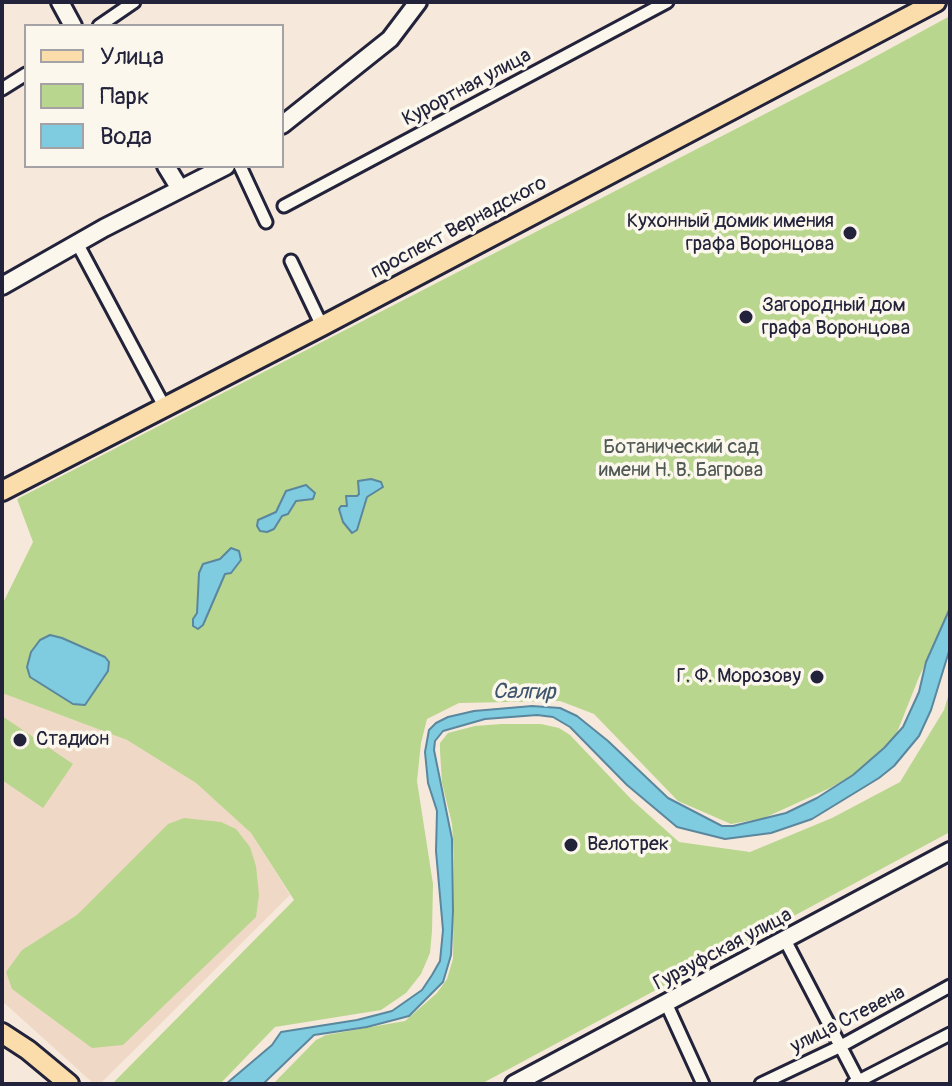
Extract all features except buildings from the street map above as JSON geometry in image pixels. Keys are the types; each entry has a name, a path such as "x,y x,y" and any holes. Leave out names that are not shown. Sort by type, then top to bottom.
{"main road":[{"path":"60,2 72,24"},
{"path":"284,123 390,39 418,2"},
{"name":"проспект Вернадского","path":"2,491 936,2"},
{"path":"167,168 180,189"},
{"path":"2,286 77,243 222,168"},
{"name":"Гурзуфская улица","path":"520,1083 950,851"},
{"path":"2,1033 69,1084"}],"street":[{"path":"102,24 134,2"},
{"name":"Курортная улица","path":"284,206 667,2"},
{"path":"2,89 24,75"},
{"path":"241,168 266,222"},
{"path":"77,243 165,408"},
{"path":"291,261 322,326"},
{"path":"785,940 857,1083 950,1034"},
{"name":"улица Стевена","path":"761,1084 841,1046 950,986"},
{"path":"666,1003 703,1084"}],"shaded area":[{"path":"2,693 127,740 196,783 251,833 290,895 100,1084 94,1084 2,1001"}],"green space":[{"name":"Ботанический сад имени Н. В. Багрова","path":"950,16 950,613 919,677 896,735 858,772 830,788 764,818 731,824 678,801 594,714 560,701 459,703 427,719 421,743 417,781 433,884 432,931 430,953 421,974 406,993 381,1010 275,1027 220,1084 112,1084 294,900 251,833 196,783 127,740 2,693 2,605 33,542 17,499"},
{"path":"950,690 950,832 481,1084 273,1084 316,1040 326,1035 405,1021 437,993 447,979 453,959 454,856 452,824 442,783 440,743 448,733 501,724 541,724 559,728 570,735 631,799 679,842 750,852 832,818 900,782 944,710"},
{"name":"Стадион","path":"2,716 73,764 43,808 2,780"},
{"path":"184,818 221,822 236,829 250,847 259,895 256,917 123,1045 92,1048 12,989 6,972 22,950 77,915 168,824"}],"water":[{"path":"371,479 381,482 383,487 367,497 357,530 352,533 343,522 339,509 347,506 346,496 359,494 358,481"},
{"path":"306,485 315,493 313,499 296,501 274,529 260,531 258,520 276,512 286,491"},
{"path":"231,548 239,551 241,560 231,573 225,574 203,625 198,629 193,626 193,619 197,613 199,573 203,564 220,559"},
{"path":"950,608 950,648 931,710 919,736 894,766 879,778 812,819 771,833 725,839 677,827 627,785 570,727 553,717 537,715 485,719 443,731 435,741 434,750 452,839 453,911 451,955 443,982 409,1016 367,1027 314,1035 263,1084 226,1084 272,1045 281,1032 392,1011 422,990 432,975 440,961 443,930 436,851 437,811 428,783 425,752 429,730 436,723 474,711 532,706 560,708 577,716 608,741 668,798 722,826 733,826 786,813 817,798 853,775 884,748 903,727 919,692 926,662"},
{"path":"50,635 105,657 109,662 108,671 85,705 73,704 30,677 27,667 31,652 40,640"}],"place":[{"name":"Кухонный домик имения графа Воронцова","path":"850,233"},
{"name":"Загородный дом графа Воронцова","path":"746,317"},
{"name":"Г. Ф. Морозову","path":"817,677"},
{"name":"Стадион","path":"20,740"},
{"name":"Велотрек","path":"571,845"}],"water label":[{"name":"Салгир","path":"524,693"}]}
